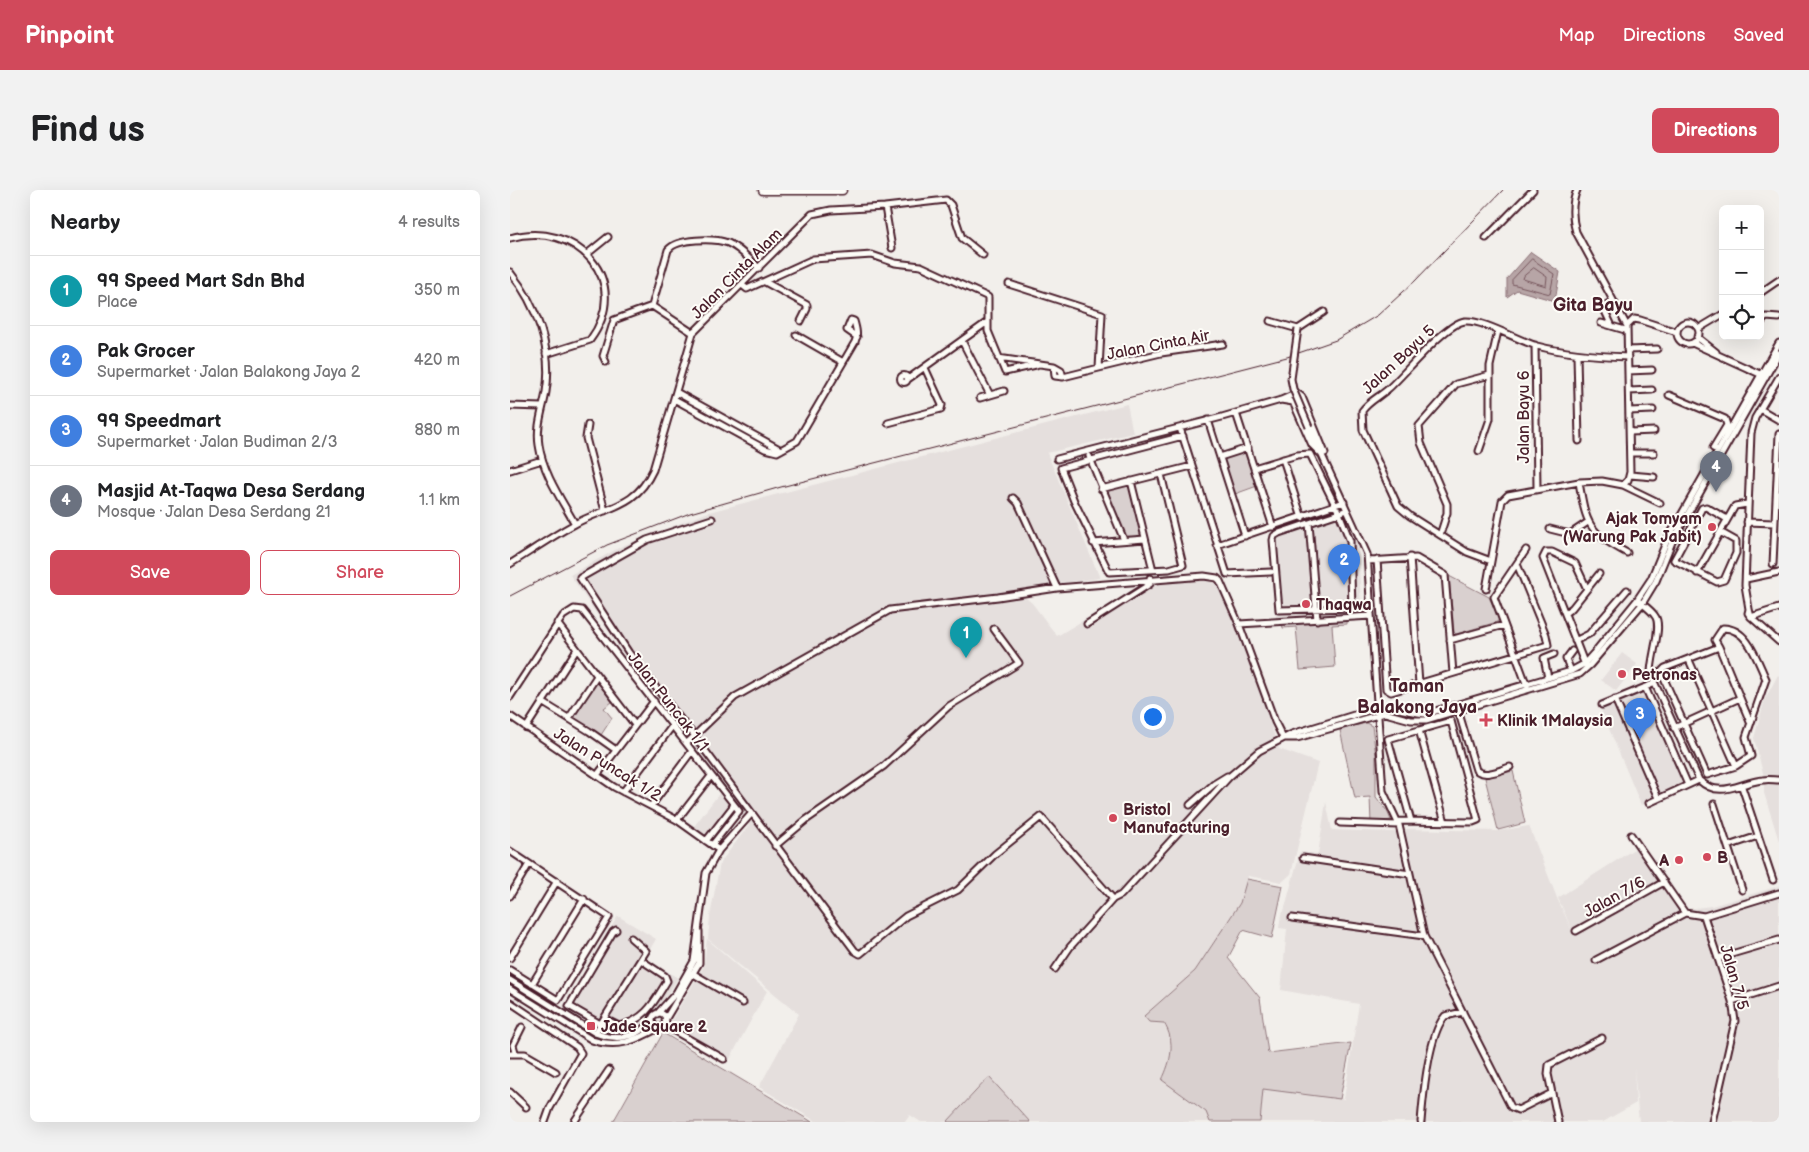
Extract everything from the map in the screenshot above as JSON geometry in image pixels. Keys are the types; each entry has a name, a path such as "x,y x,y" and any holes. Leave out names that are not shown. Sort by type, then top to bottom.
{"highway":[{"path":"763,190 842,190"}],"street":[{"path":"1486,238 1533,190"},
{"path":"1577,190 1573,208 1574,226 1626,328 1630,475 1623,484"},
{"name":"Jalan Cinta Alam","path":"510,564 575,524 622,505 635,496 646,484 653,470 694,333 812,214 831,210 949,202 962,238 983,255"},
{"path":"885,207 892,248"},
{"path":"510,238 520,235 566,239 587,254 607,290 601,318 590,340 546,354"},
{"path":"587,254 608,237"},
{"path":"652,306 668,250 673,244 680,241 727,243 736,247 758,268"},
{"path":"742,285 747,289 813,259 872,255 895,263 921,266 985,294 988,300 986,323 990,340 1006,373 1036,365"},
{"path":"510,272 530,302 538,321 546,354 548,375 538,425 542,460 575,524"},
{"path":"1764,290 1779,280"},
{"path":"765,282 807,305 801,321"},
{"path":"1009,284 1102,314 1099,368"},
{"path":"1612,301 1604,308 1612,326"},
{"path":"652,306 694,333"},
{"path":"606,362 603,356 614,320 652,306"},
{"path":"1324,312 1298,329 1291,379 1293,389 1309,427 1367,554 1383,790 1398,823 1424,936 1512,1107 1518,1110 1552,1093"},
{"path":"1698,329 1719,317"},
{"path":"1764,319 1766,317 1779,318"},
{"path":"1626,328 1634,319 1677,332"},
{"path":"1270,321 1298,329"},
{"name":"Jalan Bayu 5","path":"1491,561 1477,557 1440,535 1398,506 1363,430 1362,411 1452,327 1461,322 1470,322 1535,345 1577,355 1628,357"},
{"path":"1698,329 1693,324 1686,322 1681,325 1677,332 1680,341 1686,344 1692,343 1716,352 1763,375"},
{"path":"908,379 986,323"},
{"path":"1601,323 1626,328"},
{"path":"1692,343 1697,337 1698,329"},
{"path":"1479,451 1490,419 1490,375 1498,331"},
{"path":"796,335 843,362"},
{"path":"674,399 767,446 781,450 797,441 857,337"},
{"path":"1697,337 1716,352"},
{"path":"962,341 990,395"},
{"path":"1686,512 1779,343"},
{"name":"Jalan Cinta Air","path":"1036,365 1054,366 1061,370 1063,377 1161,353 1223,344"},
{"name":"Jalan Bayu 6","path":"1535,345 1537,488"},
{"path":"1627,350 1657,349"},
{"path":"1283,738 1297,738 1377,714 1393,714 1411,720 1426,720 1572,678 1586,666 1660,574 1672,542 1717,450 1763,375 1779,353"},
{"path":"1577,355 1579,442"},
{"path":"998,358 1036,365"},
{"path":"888,423 941,409 942,405 925,368"},
{"path":"1628,371 1652,370"},
{"path":"1440,535 1447,513 1447,504 1421,442 1419,426 1456,384 1490,375"},
{"path":"1779,377 1777,387 1755,418 1751,433 1745,582 1750,617 1779,642"},
{"path":"980,398 1004,390"},
{"path":"1629,391 1652,390"},
{"path":"676,392 767,446"},
{"path":"1057,459 1236,413 1281,400 1292,394 1300,394 1320,441 1328,466"},
{"path":"1669,395 1725,419 1727,425 1713,448 1717,450"},
{"path":"1281,400 1293,402 1312,445 1322,454"},
{"path":"510,406 542,407"},
{"path":"1760,409 1779,420"},
{"path":"1629,411 1653,410"},
{"path":"1236,413 1273,527"},
{"path":"1208,420 1245,536"},
{"path":"588,425 586,438 605,512"},
{"path":"1180,428 1227,574 1271,572"},
{"path":"1630,432 1654,431"},
{"path":"1773,564 1779,434"},
{"path":"1161,474 1183,565 1152,570 1112,572 1106,569 1060,471 1063,466 1183,436"},
{"path":"1220,457 1248,448"},
{"path":"1088,451 1089,459 1101,489 1124,540"},
{"path":"1630,454 1654,452"},
{"path":"1254,468 1283,459 1307,453 1310,454 1340,513 1351,547 1353,606 1316,610 1279,610 1272,540 1274,536 1309,523 1340,513 1347,510"},
{"path":"1283,459 1302,518"},
{"path":"510,470 542,460"},
{"path":"1101,489 1192,466"},
{"path":"1630,475 1654,477"},
{"path":"1131,481 1152,570"},
{"path":"1486,589 1504,498 1537,488 1602,481 1623,484 1660,503"},
{"path":"1579,482 1588,522 1599,537 1627,553"},
{"path":"1013,498 1018,503 1057,588"},
{"path":"1217,545 1302,518 1344,502"},
{"path":"1697,573 1735,506 1747,504"},
{"path":"1720,532 1736,541 1736,553 1728,575 1724,580 1717,582 1674,560 1696,518 1704,507 1727,519"},
{"path":"1686,512 1696,518"},
{"path":"712,519 647,540 580,578 629,653 695,736 855,952 860,954 906,916 958,890 995,854 1041,817 1113,899"},
{"path":"1550,529 1570,534 1588,522"},
{"path":"1747,522 1774,522"},
{"path":"1309,523 1317,620"},
{"path":"1093,542 1145,539"},
{"path":"1526,550 1494,597 1529,691"},
{"path":"1586,666 1543,558 1548,551 1575,563 1587,589"},
{"path":"1410,557 1419,684"},
{"path":"1368,561 1416,558 1444,575 1453,673"},
{"path":"1377,560 1386,688 1391,692 1544,648 1549,644 1516,564"},
{"path":"1745,582 1779,572"},
{"path":"1565,613 1572,608 1599,574"},
{"path":"687,743 735,696 890,610 998,598 1057,588 1150,578 1204,576 1217,578 1239,624 1275,722 1283,738"},
{"path":"1087,624 1150,584 1150,578"},
{"path":"1575,641 1589,634 1627,590"},
{"path":"1055,969 1070,947 1113,899 1121,895 1230,776 1259,751 1295,733 1377,708 1390,706 1411,713 1425,714 1571,672 1586,666 1592,654 1639,602"},
{"path":"1639,602 1657,620 1658,633 1650,664 1653,684 1699,780 1705,786 1716,790 1742,787 1762,780 1779,780"},
{"name":"Jalan Puncak 1/1","path":"556,624 563,616 579,608 739,811 712,845"},
{"path":"1750,617 1779,608"},
{"path":"1239,624 1371,616"},
{"path":"510,697 556,624 635,725"},
{"path":"1450,640 1504,625"},
{"path":"1719,647 1665,668 1662,672 1707,775 1736,766 1751,756 1746,737 1766,679 1749,643 1733,629 1723,628 1715,640 1719,647 1750,722"},
{"path":"775,846 806,820 884,766 948,706 1019,663 994,629"},
{"path":"526,728 576,649"},
{"path":"1571,672 1566,659 1572,651"},
{"path":"1579,652 1586,656 1592,654"},
{"path":"1548,678 1544,658 1554,654"},
{"path":"1689,660 1736,766"},
{"path":"1523,674 1536,681"},
{"path":"1517,687 1523,674"},
{"path":"569,718 597,676"},
{"path":"1602,705 1653,684"},
{"path":"1645,687 1688,785"},
{"path":"1674,728 1740,698"},
{"path":"1616,699 1658,798"},
{"path":"598,774 654,701"},
{"path":"542,702 616,750"},
{"path":"1457,705 1476,770 1480,774 1486,774 1510,767"},
{"name":"Jalan Puncak 1/2","path":"510,716 623,792 677,820 719,850"},
{"path":"1340,822 1473,822 1478,817 1451,721 1388,739 1411,821"},
{"path":"623,792 673,725"},
{"path":"1419,730 1445,822"},
{"path":"651,806 692,751"},
{"path":"677,820 711,776"},
{"path":"1190,805 1214,784 1230,776"},
{"path":"1649,803 1699,780"},
{"path":"1742,787 1773,880"},
{"path":"1714,804 1742,890"},
{"path":"706,841 734,805"},
{"path":"677,991 694,961 706,873 719,850 752,813"},
{"path":"1631,835 1685,912"},
{"path":"1728,846 1758,836"},
{"path":"510,851 609,917 558,1000 510,970"},
{"path":"1303,858 1410,874"},
{"path":"510,896 529,864"},
{"path":"510,958 557,881"},
{"name":"Jalan 7/6","path":"1576,931 1664,882"},
{"path":"1596,960 1685,912 1704,916 1779,893"},
{"path":"532,984 584,899"},
{"name":"Jalan 7/5","path":"1704,916 1732,1001 1734,1031 1712,1122"},
{"path":"1292,918 1424,936"},
{"path":"510,989 592,1040 604,1044 626,1043 638,1039 663,1024 695,974 699,963 701,939 699,928"},
{"path":"578,1023 570,1016 569,1006 616,930"},
{"path":"595,1033 602,1025 646,950 631,938"},
{"path":"1718,958 1779,940"},
{"path":"641,960 665,976 677,991"},
{"path":"510,980 578,1023 605,1037 624,1037 636,1033 652,1021 691,974 695,974 743,1003"},
{"path":"670,982 681,984"},
{"path":"605,1018 619,1026 637,1021 650,1010 670,982"},
{"path":"1732,1001 1779,986"},
{"path":"547,1002 559,1008 569,1006 602,1025 605,1037"},
{"path":"510,1003 577,1047 581,1053 550,1108 546,1122"},
{"path":"1421,1122 1437,1028 1445,1016 1463,1012"},
{"path":"657,1014 664,1016 663,1024"},
{"path":"652,1021 653,1025 663,1024 724,1059"},
{"path":"522,1027 513,1045 512,1053 525,1054 556,1072"},
{"path":"1558,1122 1548,1069 1549,1065 1602,1038"},
{"path":"574,1122 609,1070"},
{"path":"510,1092 526,1107"}],"shaded area":[{"path":"1127,404 1133,433 1047,453 1100,578 1016,590 1032,603 1057,636 1147,582 1199,579 1212,581 1218,585 1242,640 1279,749 1318,763 1291,874 1282,882 1248,876 1240,903 1195,971 1144,1016 1149,1022 1164,1023 1170,1033 1171,1061 1162,1080 1206,1112 1210,1122 1030,1122 989,1077 947,1122 921,1122 910,1115 905,1122 817,1122 759,1087 799,1014 708,939 710,916 720,863 749,825 668,710 621,649 570,575 622,546 709,512"},
{"path":"1246,450 1257,486 1235,494 1223,458"},
{"path":"1129,484 1141,534 1138,537 1125,536 1107,493 1108,490"},
{"path":"1340,509 1358,547 1361,607 1356,614 1276,618 1270,533"},
{"path":"1449,576 1489,597 1499,619 1497,622 1456,634 1454,632"},
{"path":"1347,619 1347,624 1332,625 1335,667 1300,670 1296,627 1283,628 1282,623"},
{"path":"1622,653 1637,664 1616,691 1601,680"},
{"path":"1778,675 1779,841 1764,793 1764,777 1754,738 1765,699"},
{"path":"596,683 600,685 612,702 604,708 612,718 601,735 576,719 575,716"},
{"path":"1644,689 1687,785 1641,805 1600,707"},
{"path":"1366,723 1372,726 1376,756 1376,797 1387,811 1391,820 1371,823 1370,797 1355,798 1340,730"},
{"path":"1513,771 1525,823 1498,830 1485,778"},
{"path":"721,791 732,805 706,839 692,829"},
{"path":"1326,802 1332,830 1392,832 1406,829 1497,831 1529,826 1557,898 1576,939 1558,898 1642,844 1687,909 1712,906 1779,886 1779,1122 1639,1122 1634,1068 1636,1103 1603,1122 1260,1122 1263,1087 1344,1099 1359,1004 1281,990 1287,929 1279,928 1281,915 1284,911 1300,852 1318,854"},
{"path":"1247,879 1283,886 1272,938 1243,930 1228,958 1260,998 1268,1053 1351,1043 1340,1099 1263,1089 1260,1122 1210,1122 1206,1112 1162,1080 1170,1059 1170,1037 1164,1023 1149,1022 1144,1016 1195,971 1240,903"},
{"path":"618,916 656,939 645,958 678,978 659,1007 641,1024 629,1030 610,1031 597,1027 563,1006"},
{"path":"707,939 767,991 727,1064 667,1028 704,966"},
{"path":"663,1033 809,1120 812,1122 613,1122"},
{"path":"989,1077 1030,1122 947,1122"}],"water":[{"path":"1531,252 1560,272 1555,301 1517,290 1507,297 1507,279"}],"railway":[{"path":"510,596 607,545 690,513 781,487 1287,357 1336,340 1378,315 1415,281 1503,190"}],"place":[{"name":"Masjid At-Taqwa Desa Serdang","path":"1716,492"},
{"name":"Ajak Tomyam (Warung Pak Jabit)","path":"1712,527"},
{"name":"Pak Grocer","path":"1344,585"},
{"name":"Thaqwa","path":"1306,604"},
{"name":"99 Speed Mart Sdn Bhd","path":"966,658"},
{"name":"Petronas","path":"1622,674"},
{"name":"Klinik 1Malaysia","path":"1486,720"},
{"name":"99 Speedmart","path":"1640,739"},
{"name":"Bristol Manufacturing","path":"1113,818"},
{"name":"B","path":"1707,857"},
{"name":"A","path":"1679,860"},
{"name":"Jade Square 2","path":"591,1026"}],"district":[{"name":"Gita Bayu","path":"1593,305"},
{"name":"Taman Balakong Jaya","path":"1417,696"}]}
